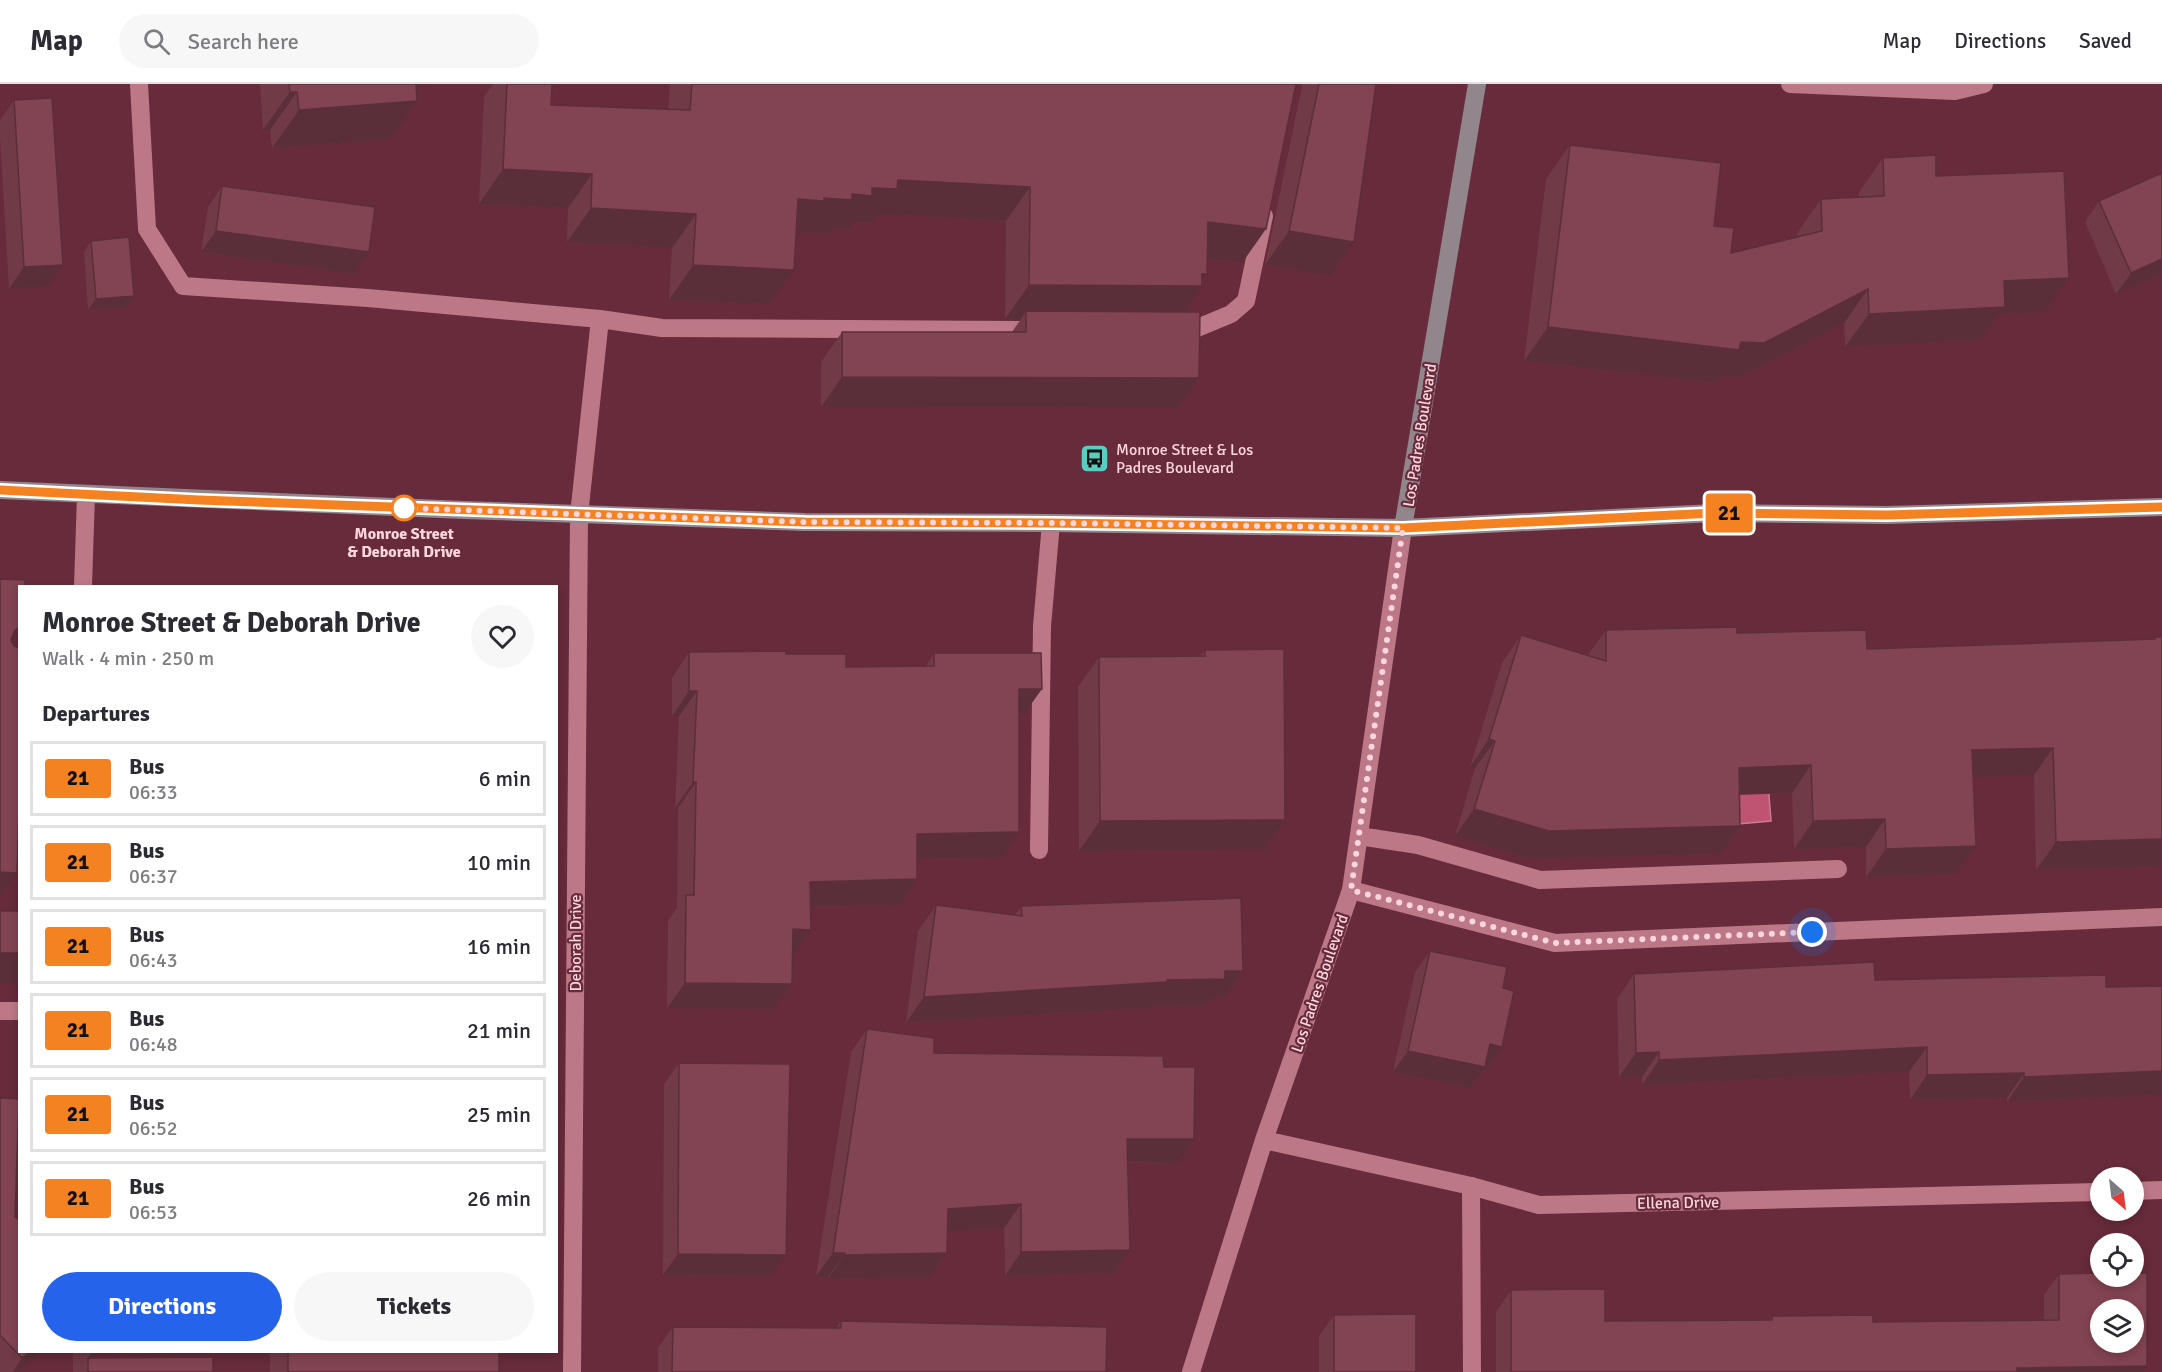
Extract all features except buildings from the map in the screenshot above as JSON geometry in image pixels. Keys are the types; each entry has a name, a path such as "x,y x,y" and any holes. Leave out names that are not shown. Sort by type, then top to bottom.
{"main road":[{"name":"Los Padres Boulevard","path":"1403,528 1477,84"},
{"path":"0,490 579,515 805,522 1403,528 1715,513 1887,515 2162,507"}],"street":[{"path":"139,84 147,229 183,286 368,298 600,319 662,328 1058,330"},
{"path":"1790,84 1955,91 1984,84"},
{"path":"1154,330 1190,331 1231,314 1246,301 1269,196"},
{"name":"Deborah Drive","path":"572,1372 579,515 600,319"},
{"path":"83,585 86,495"},
{"path":"1039,850 1042,626 1051,523"},
{"name":"Los Padres Boulevard","path":"1191,1372 1264,1140 1351,890 1403,528"},
{"path":"1359,836 1418,845 1540,880 1838,869"},
{"path":"1351,890 1555,943 2162,916"},
{"path":"0,1011 18,1011"},
{"name":"Ellena Drive","path":"1264,1140 1471,1186 1539,1205 2090,1192"},
{"path":"1471,1186 1472,1372"},
{"path":"2144,1191 2162,1190"}],"shaded area":[{"path":"1766,757 1771,821 1738,824 1732,760"}],"bus line":[{"name":"21","path":"0,490 199,500 805,522 1403,528 1715,513 1887,515 2162,507"}],"place":[{"name":"Monroe Street & Los Padres Boulevard","path":"1095,458"},
{"name":"Monroe Street & Deborah Drive","path":"404,508"}],"route":[{"path":"404,508 805,522 1403,528 1351,890 1555,943 1812,932"}]}
